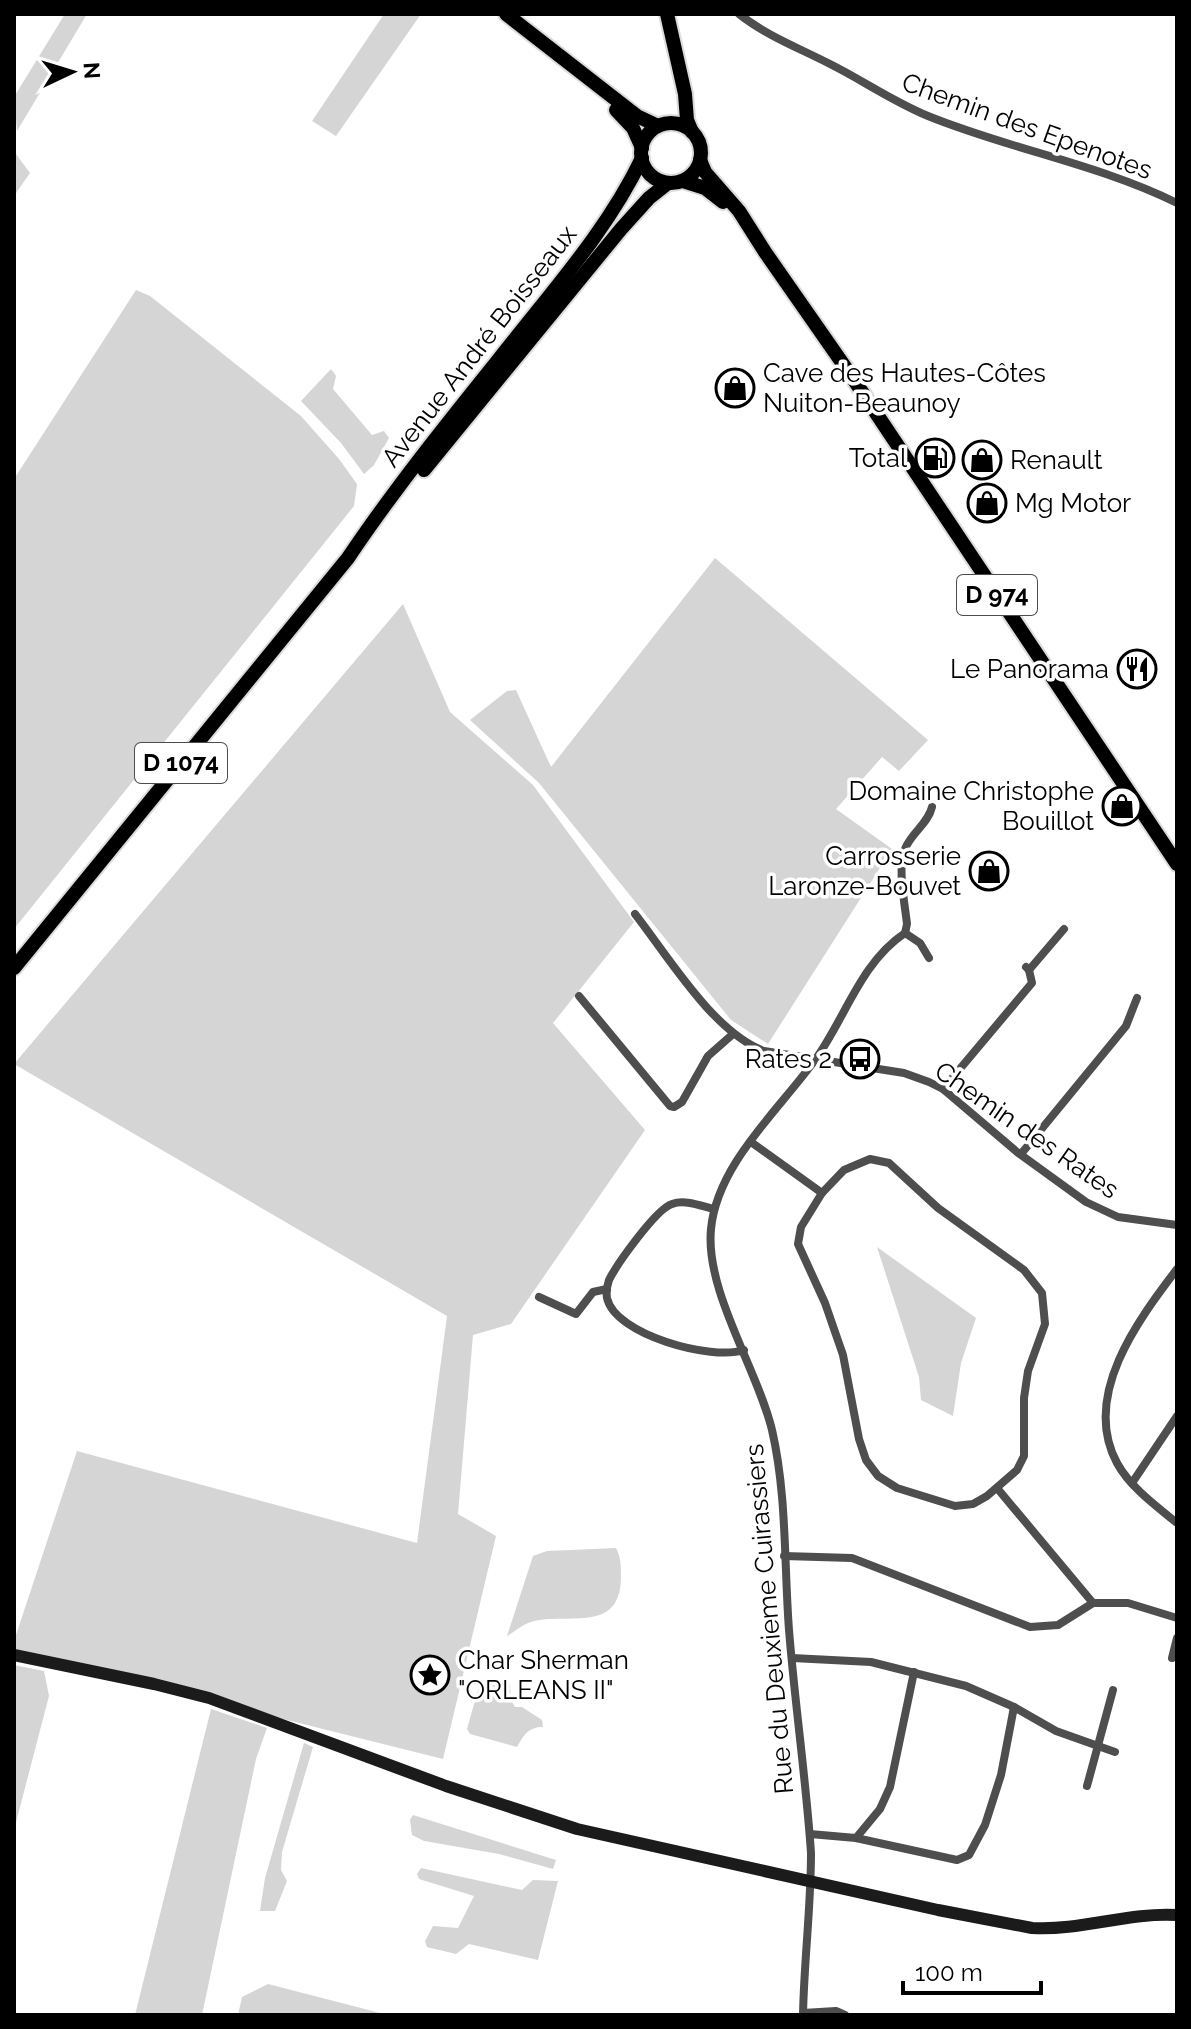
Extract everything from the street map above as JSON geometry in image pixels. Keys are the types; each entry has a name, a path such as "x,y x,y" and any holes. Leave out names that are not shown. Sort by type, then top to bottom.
{"main road":[{"path":"506,14 637,116 663,125 681,125 692,132"},
{"path":"586,77 628,122 651,175 668,183 683,181 694,172 700,160 700,145 687,120 685,94 667,14"},
{"path":"642,153 647,135 663,125 676,109 678,70"},
{"name":"Avenue André Boisseaux","path":"14,968 348,558 443,430 581,259 614,208 642,153"},
{"name":"D 974","path":"700,160 705,172 739,211 858,385 1177,864"},
{"name":"D 974","path":"683,181 705,188 749,228"},
{"name":"Avenue André Boisseaux","path":"348,558 374,532 621,229 649,198 668,183"},
{"path":"14,1655 209,1698 552,1822 635,1844 1032,1928 1074,1928 1142,1916 1177,1915"}],"street":[{"name":"Chemin des Epenotes","path":"739,14 765,33 834,66 879,94 928,116 1001,142 1113,175 1177,203"},
{"path":"929,958 920,943 905,933 902,855 932,807"},
{"name":"Chemin des Rates","path":"635,914 707,1008 733,1034 751,1046 764,1051 904,1073 943,1089 1021,1154 1086,1202 1107,1213 1129,1219 1174,1224 1177,1233"},
{"path":"943,1089 1032,983 1027,968 1064,929"},
{"name":"Rue du Deuxieme Cuirassiers","path":"803,2014 811,1881 810,1834 792,1658 779,1481 772,1429 720,1290 710,1240 714,1209 731,1171 816,1059 870,969 894,940 905,933"},
{"path":"579,996 674,1107 682,1102 708,1056 733,1034"},
{"path":"1021,1154 1126,1026 1137,998"},
{"path":"751,1142 822,1193"},
{"path":"870,1159 889,1163 938,1208 1024,1270 1038,1286 1044,1301 1045,1324 1028,1371 1023,1411 1024,1456 1017,1470 973,1504 955,1506 888,1483 866,1460 843,1355 825,1303 798,1244 801,1227 822,1193 844,1170 859,1162 870,1159"},
{"path":"714,1209 680,1202 661,1210 610,1278 608,1302 614,1312 655,1337 705,1353 726,1354 744,1350"},
{"path":"1177,1269 1133,1332 1115,1372 1106,1404 1108,1441 1117,1464 1132,1483 1177,1523"},
{"path":"539,1297 576,1314 593,1292 607,1289"},
{"path":"1132,1483 1177,1416"},
{"path":"997,1488 1093,1603"},
{"path":"784,1556 852,1558 1030,1627 1058,1625 1093,1603 1128,1603 1177,1618"},
{"path":"1172,1658 1177,1638"},
{"path":"792,1658 871,1662 966,1686 1014,1707 1056,1731 1115,1752"},
{"path":"856,1838 880,1809 890,1787 914,1672"},
{"path":"1087,1786 1113,1690"},
{"path":"810,1834 856,1838 957,1860 969,1855 985,1825 1001,1775 1014,1707"},
{"path":"803,2014 836,2011 845,2015"}],"shaded area":[{"path":"65,14 87,14 17,131 14,97"},
{"path":"384,14 421,14 336,136 312,121"},
{"path":"16,154 30,173 14,196 14,157"},
{"path":"136,290 150,296 301,416 357,484 354,506 14,929 14,479"},
{"path":"331,369 336,376 333,389 372,435 384,431 389,438 374,465 364,474 341,443 301,401"},
{"path":"715,558 928,740 899,771 882,757 836,809 892,849 768,1044 731,1020 539,783 470,720 507,691 516,690 551,767"},
{"path":"403,604 450,712 533,785 634,922 553,1023 645,1130 511,1324 473,1335 458,1514 496,1536 443,1759 14,1652 14,1641 77,1451 417,1543 447,1316 14,1064"},
{"path":"877,1247 976,1318 961,1363 953,1416 921,1400 919,1377"},
{"path":"616,1548 621,1578 618,1596 611,1608 587,1618 528,1623 507,1636 533,1556 547,1551"},
{"path":"14,1665 44,1671 49,1696 14,1830"},
{"path":"496,1677 510,1684 511,1700 515,1707 522,1707 542,1720 543,1727 530,1730 517,1747 470,1734 467,1729 478,1690"},
{"path":"211,1709 267,1728 256,1759 202,2015 135,2015"},
{"path":"304,1743 313,1747 282,1852 281,1870 287,1881 275,1911 260,1911 265,1878"},
{"path":"413,1815 556,1860 553,1869 499,1854 424,1841 412,1835 410,1820"},
{"path":"421,1868 522,1890 533,1880 558,1881 538,1960 469,1944 456,1954 427,1947 425,1941 433,1926 458,1928 474,1896 419,1879 417,1874"},
{"path":"268,1984 388,2015 238,2015 242,1997"}],"place":[{"name":"Cave des Hautes-Côtes Nuiton-Beaunoy","path":"735,388"},
{"name":"Total","path":"935,458"},
{"name":"Renault","path":"982,460"},
{"name":"Mg Motor","path":"987,503"},
{"name":"Le Panorama","path":"1137,669"},
{"name":"Domaine Christophe Bouillot","path":"1122,806"},
{"name":"Carrosserie Laronze-Bouvet","path":"989,871"},
{"name":"Rates 2","path":"860,1059"},
{"name":"Char Sherman \"ORLEANS II\"","path":"430,1675"}]}
